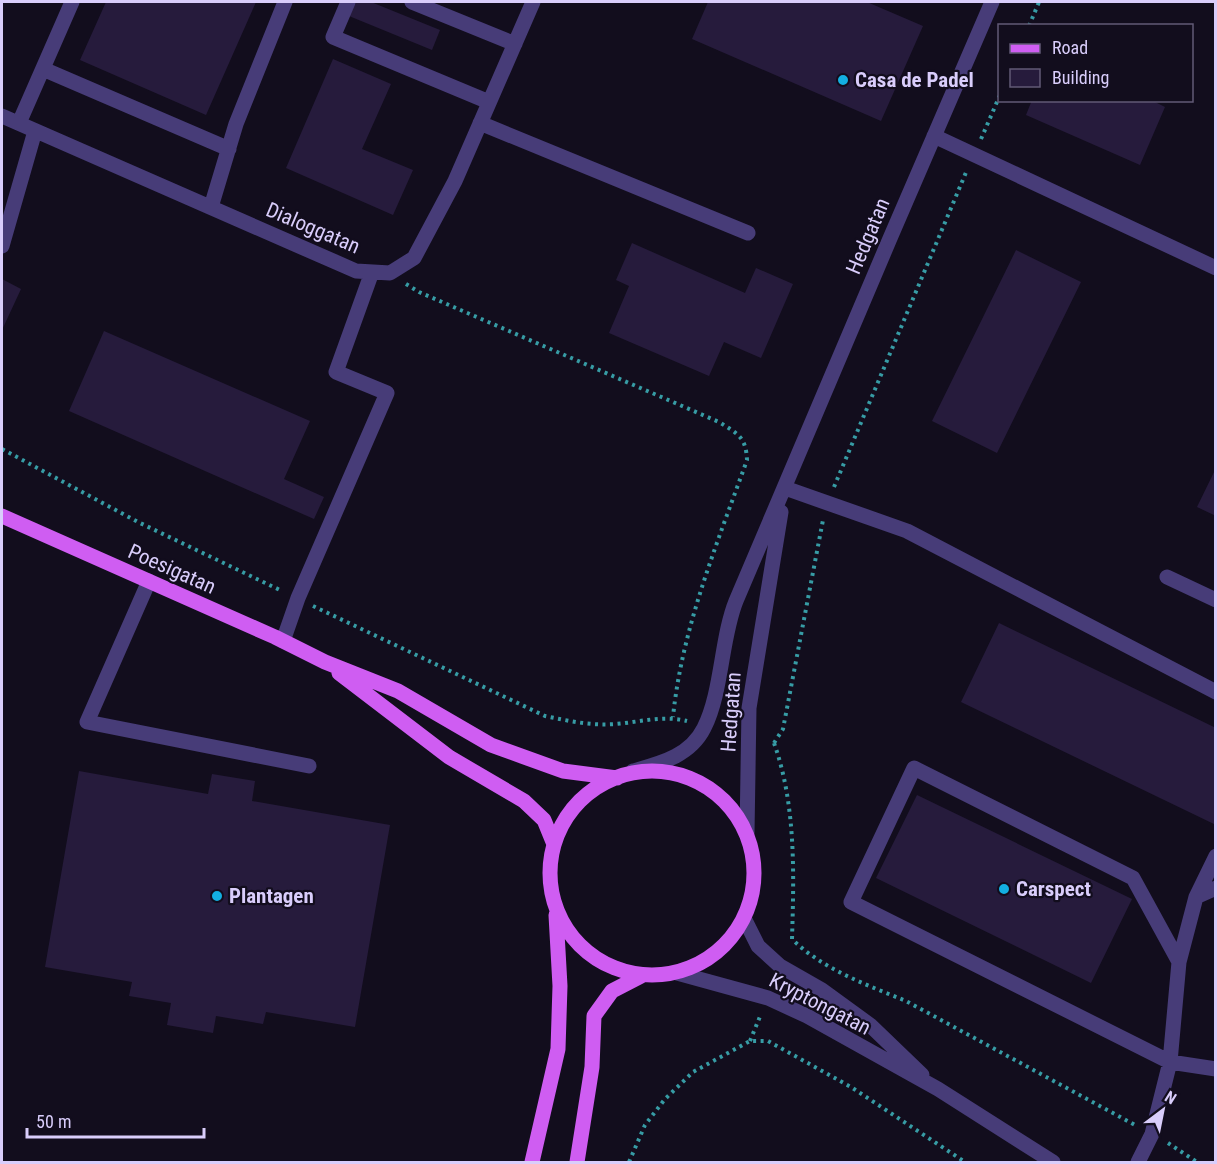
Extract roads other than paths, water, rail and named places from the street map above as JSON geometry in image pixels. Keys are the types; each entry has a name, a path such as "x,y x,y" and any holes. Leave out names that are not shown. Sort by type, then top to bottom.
{"main road":[{"name":"Poesigatan","path":"2,516 283,641 325,662 398,691 491,745 563,771 617,778"},
{"name":"Poesigatan","path":"325,662 449,757 524,801 544,820 553,842"},
{"path":"532,1162 558,1049 560,986 556,912 549,880 553,842 574,806 604,783 633,771 679,773 705,783 729,804 747,833 754,862 753,894 745,920 725,947 702,964 677,973 641,976 602,964 574,942 556,912"},
{"path":"577,1162 592,1067 594,1016 612,991 641,976"}],"street":[{"path":"19,123 72,2"},
{"path":"211,207 229,149 285,2"},
{"path":"348,2 333,37 489,102"},
{"path":"412,2 515,44"},
{"name":"Dialoggatan","path":"2,116 356,271 390,273 414,258 455,181 534,2"},
{"name":"Hedgatan","path":"633,771 668,761 692,747 705,728 734,605 785,488 814,413 992,2"},
{"path":"43,69 229,149"},
{"path":"480,123 748,233"},
{"path":"2,246 35,130"},
{"path":"934,135 1215,268"},
{"path":"283,641 298,598 387,393 336,372 372,272"},
{"path":"785,488 907,531 1215,692"},
{"name":"Hedgatan","path":"747,833 749,708 785,488"},
{"path":"1167,577 1215,600"},
{"path":"149,581 87,722 309,766"},
{"path":"1179,962 1133,878 914,768 851,902 1170,1062 1215,1069"},
{"path":"1138,1162 1152,1134 1170,1062 1179,962 1196,897 1215,856"},
{"path":"1196,897 1215,888"},
{"name":"Kryptongatan","path":"745,920 758,946 780,966 822,990 870,1025 938,1089"},
{"name":"Kryptongatan","path":"677,973 768,998 807,1016 938,1089 1053,1162"}],"place":[{"name":"Casa de Padel","path":"843,80"},
{"name":"Carspect","path":"1004,889"},
{"name":"Plantagen","path":"217,896"}]}
